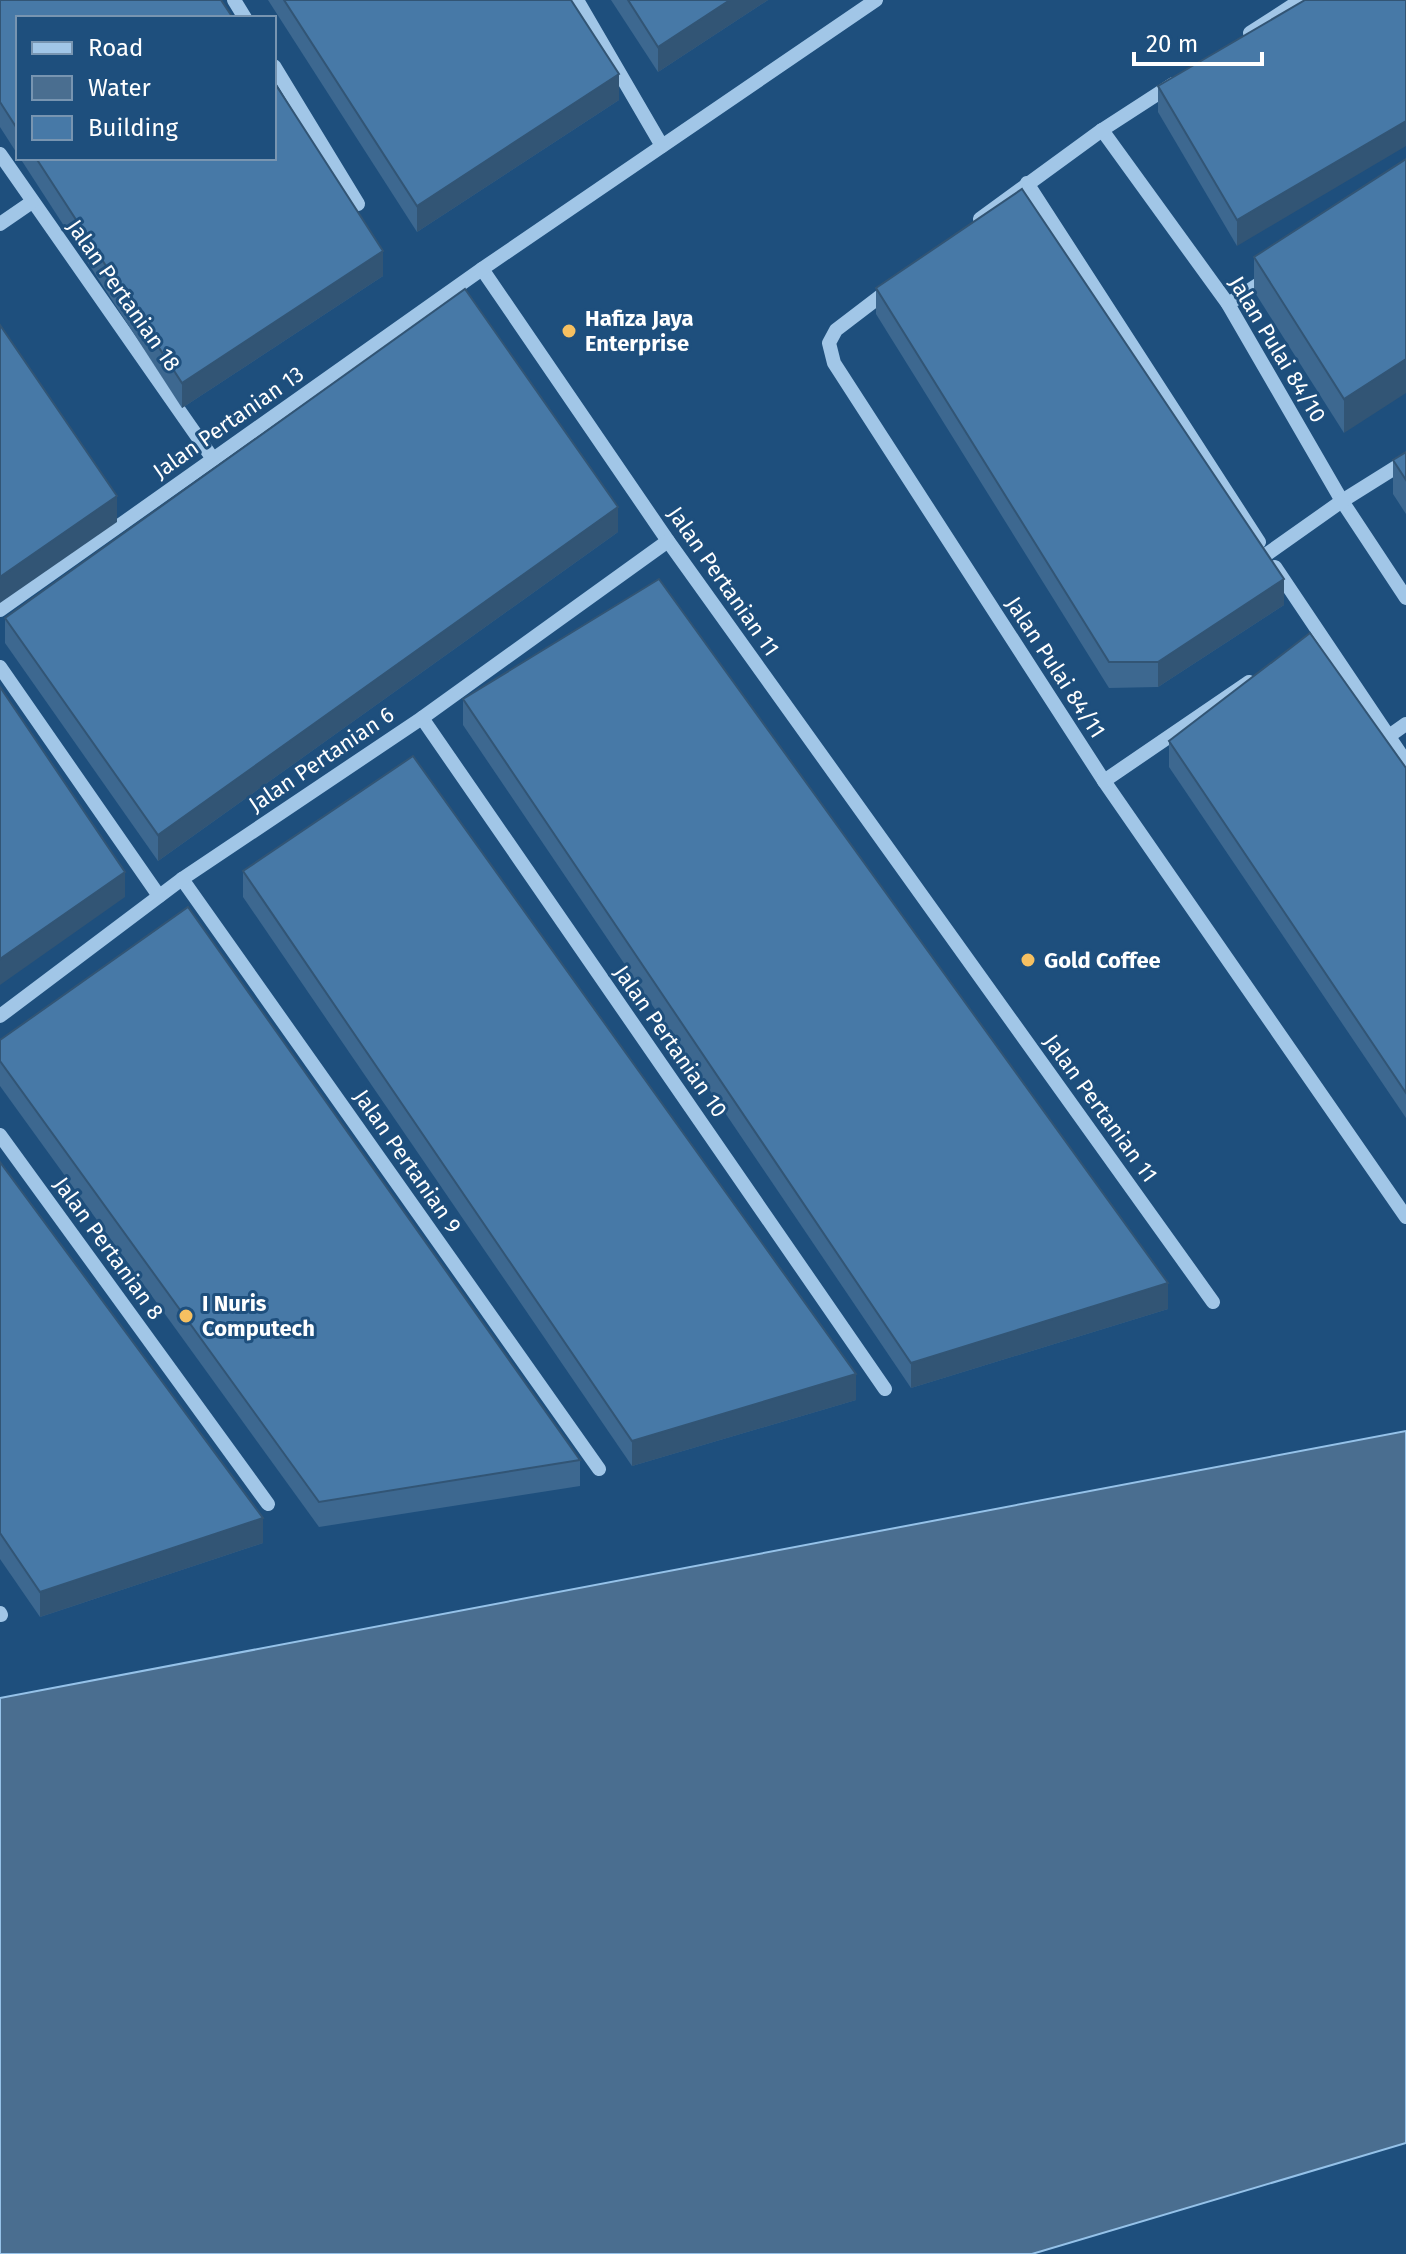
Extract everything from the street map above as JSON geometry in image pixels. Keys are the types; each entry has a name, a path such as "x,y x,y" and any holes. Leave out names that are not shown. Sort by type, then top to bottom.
{"street":[{"path":"577,0 662,146"},
{"path":"482,269 876,0"},
{"path":"1235,43 1301,0"},
{"path":"276,69 358,204"},
{"path":"968,229 1102,130 1182,78"},
{"name":"Jalan Pulai 84/10","path":"1102,130 1228,304 1342,501 1406,598"},
{"name":"Jalan Pertanian 18","path":"0,154 213,459"},
{"path":"1027,183 1267,554 1313,640 1406,762"},
{"path":"0,224 32,202"},
{"name":"Jalan Pertanian 13","path":"0,610 482,269"},
{"name":"Jalan Pertanian 11","path":"482,269 668,541 1213,1302"},
{"path":"1228,304 1279,271"},
{"name":"Jalan Pulai 84/11","path":"908,275 836,330 829,343 834,363 1104,781 1406,1217"},
{"path":"1267,554 1406,461"},
{"name":"Jalan Pertanian 6","path":"0,1016 182,879 422,718 668,541"},
{"path":"0,667 159,896"},
{"path":"1104,781 1256,677"},
{"name":"Jalan Pertanian 10","path":"422,718 885,1389"},
{"path":"1389,736 1406,724"},
{"name":"Jalan Pertanian 9","path":"182,879 599,1469"},
{"name":"Jalan Pertanian 8","path":"0,1135 268,1504"}],"water":[{"path":"1406,1431 1406,2143 1032,2254 0,2254 0,1698"}],"building":[{"path":"0,0 221,0 232,16 16,16 16,127 0,102"},
{"path":"284,0 571,0 619,74 417,206"},
{"path":"628,0 730,0 658,47"},
{"path":"1305,0 1406,0 1406,121 1237,220 1158,86"},
{"path":"276,85 383,251 182,383 37,160 276,160"},
{"path":"1406,159 1406,359 1344,399 1254,257"},
{"path":"1022,189 1284,579 1158,662 1109,662 876,288"},
{"path":"465,289 618,507 158,835 5,618"},
{"path":"0,325 117,496 0,577"},
{"path":"1406,452 1406,480 1393,460"},
{"path":"659,579 1168,1283 911,1363 463,699"},
{"path":"1310,633 1406,768 1406,1093 1169,741"},
{"path":"0,687 125,872 0,959"},
{"path":"413,756 856,1374 632,1441 243,871"},
{"path":"188,907 580,1460 319,1502 0,1061 0,1040"},
{"path":"0,1162 263,1518 40,1592 0,1533"}],"place":[{"name":"Hafiza Jaya Enterprise","path":"569,331"},
{"name":"Gold Coffee","path":"1028,960"},
{"name":"I Nuris Computech","path":"186,1316"}]}
